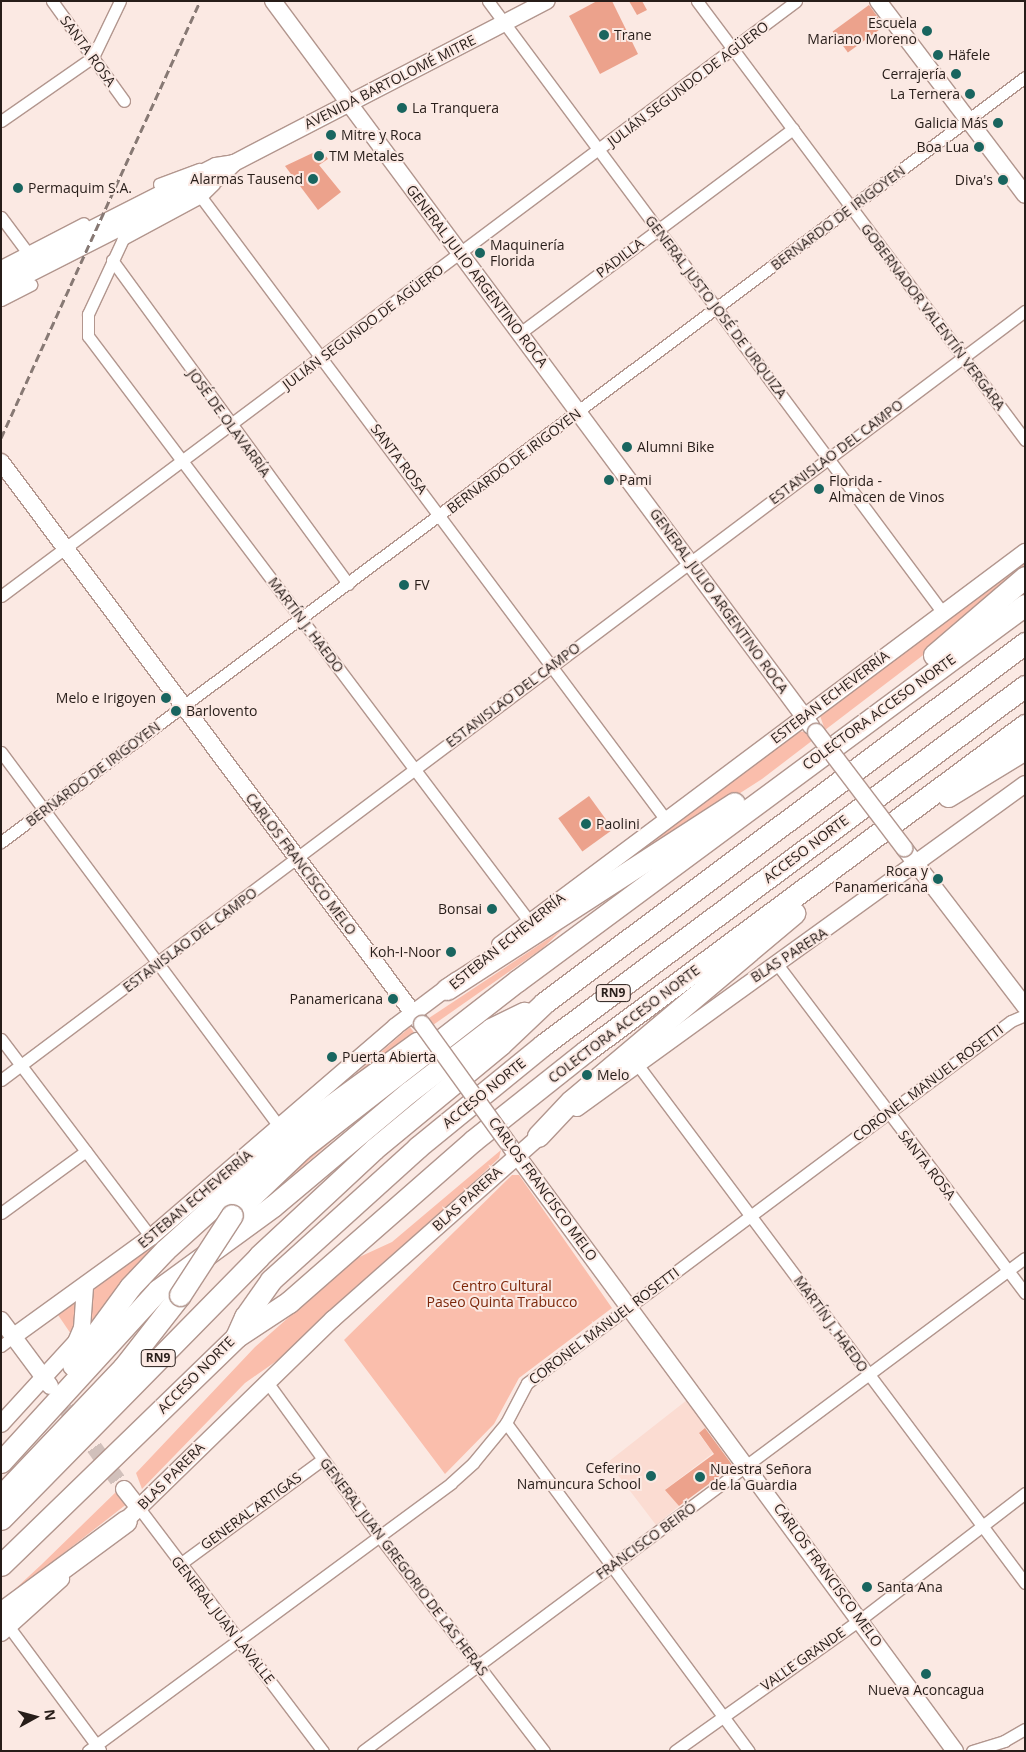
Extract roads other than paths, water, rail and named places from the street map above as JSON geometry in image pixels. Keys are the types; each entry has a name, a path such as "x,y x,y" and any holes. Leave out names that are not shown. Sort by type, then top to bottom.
{"highway":[{"path":"447,989 828,740 1025,577"},
{"name":"COLECTORA ACCESO NORTE","path":"517,981 828,740 1025,605"},
{"name":"ACCESO NORTE","path":"1,1519 259,1256 374,1150 502,1044 544,1002 1025,643"},
{"name":"ACCESO NORTE","path":"1,1565 236,1337 245,1316 271,1280 490,1087 1025,686"},
{"name":"COLECTORA ACCESO NORTE","path":"236,1337 289,1302 474,1140 578,1057 1025,724"},
{"path":"896,820 954,794 1025,749"},
{"path":"538,1136 571,1101 822,889 867,842"},
{"path":"40,1418 81,1352 130,1287 165,1250 300,1128 369,1075 517,981"},
{"path":"1,1496 123,1368 180,1295 232,1215 301,1149 517,981"},
{"path":"1,1462 158,1290 273,1206 409,1092 491,1030 544,1002"},
{"path":"4,1624 132,1514"}],"street":[{"name":"SANTA ROSA","path":"52,1 124,101"},
{"path":"1,122 93,57 120,1"},
{"name":"GENERAL JULIO ARGENTINO ROCA","path":"273,1 693,562 804,717 828,740 904,848 1025,1006"},
{"name":"GENERAL JUSTO JOSÉ DE URQUIZA","path":"488,1 943,613"},
{"name":"AVENIDA BARTOLOMÉ MITRE","path":"1,288 234,163 547,1"},
{"name":"GOBERNADOR VALENTÍN VERGARA","path":"697,1 1025,440"},
{"name":"JULIÁN SEGUNDO DE AGÜERO","path":"1,596 734,51 796,1"},
{"path":"878,1 1025,195"},
{"name":"BERNARDO DE IRIGOYEN","path":"1,842 441,516 1025,77"},
{"name":"PADILLA","path":"520,333 793,129"},
{"path":"159,184 182,173 218,172"},
{"path":"112,260 130,234 201,197 218,172"},
{"name":"AVENIDA BARTOLOMÉ MITRE","path":"1,275 218,172"},
{"name":"SANTA ROSA","path":"201,197 323,357 666,820"},
{"path":"1,217 27,252"},
{"path":"1,266 84,223"},
{"name":"MARTÍN J. HAEDO","path":"112,260 88,314 86,328 92,342 529,921"},
{"name":"JOSÉ DE OLAVARRÍA","path":"112,260 231,426 348,584"},
{"path":"1,300 31,286"},
{"name":"ESTANISLAO DEL CAMPO","path":"1,1080 159,964 552,665 693,562 828,457 1025,312"},
{"name":"CARLOS FRANCISCO MELO","path":"1,462 182,708 418,1019 749,1466 955,1751"},
{"name":"ESTEBAN ECHEVERRÍA","path":"8,1341 85,1287 151,1237 280,1128 418,1019 447,989 529,921 1025,552"},
{"path":"1,752 280,1128"},
{"name":"BLAS PARERA","path":"132,1514 266,1382 512,1148 538,1136 752,978 777,964 917,865 1025,784"},
{"name":"SANTA ROSA","path":"777,964 888,1114 1025,1293"},
{"name":"CORONEL MANUEL ROSETTI","path":"95,1749 473,1463 506,1423 527,1383 1011,1021 1025,1015"},
{"path":"1,1039 151,1237"},
{"name":"MARTÍN J. HAEDO","path":"637,1064 1025,1583"},
{"path":"1,1213 86,1151"},
{"name":"FRANCISCO BEIRÓ","path":"363,1751 749,1466 868,1374 1025,1258"},
{"path":"1,1424 48,1382 81,1334 85,1287"},
{"path":"1,1320 8,1341 48,1382"},
{"name":"GENERAL JUAN GREGORIO DE LAS HERAS","path":"266,1382 378,1536 544,1751"},
{"path":"506,1423 721,1716 749,1751"},
{"name":"GENERAL ARTIGAS","path":"180,1564 323,1459"},
{"name":"GENERAL JUAN LAVALLE","path":"124,1489 132,1514 180,1564 323,1751"},
{"name":"VALLE GRANDE","path":"675,1751 721,1716 860,1619 1025,1493"},
{"path":"4,1624 95,1749"},
{"path":"972,1751 1004,1741 1025,1729"}],"tunnel":[{"path":"52,1389 124,1489"}],"railway":[{"path":"1,438 200,1"}],"place":[{"name":"Escuela Mariano Moreno","path":"927,31"},
{"name":"Trane","path":"604,35"},
{"name":"Häfele","path":"938,55"},
{"name":"Cerrajería","path":"956,74"},
{"name":"La Ternera","path":"970,94"},
{"name":"La Tranquera","path":"402,108"},
{"name":"Galicia Más","path":"998,123"},
{"name":"Mitre y Roca","path":"331,135"},
{"name":"Boa Lua","path":"979,147"},
{"name":"TM Metales","path":"319,156"},
{"name":"Alarmas Tausend","path":"313,179"},
{"name":"Diva's","path":"1003,180"},
{"name":"Permaquim S.A.","path":"18,188"},
{"name":"Maquinería Florida","path":"480,253"},
{"name":"Alumni Bike","path":"627,447"},
{"name":"Pami","path":"609,480"},
{"name":"Florida - Almacen de Vinos","path":"819,489"},
{"name":"FV","path":"404,585"},
{"name":"Melo e Irigoyen","path":"166,698"},
{"name":"Barlovento","path":"176,711"},
{"name":"Paolini","path":"586,824"},
{"name":"Roca y Panamericana","path":"938,879"},
{"name":"Bonsai","path":"492,909"},
{"name":"Koh-I-Noor","path":"451,952"},
{"name":"Panamericana","path":"393,999"},
{"name":"Puerta Abierta","path":"332,1057"},
{"name":"Melo","path":"587,1075"},
{"name":"Ceferino Namuncura School","path":"651,1476"},
{"name":"Nuestra Señora de la Guardia","path":"700,1477"},
{"name":"Santa Ana","path":"867,1587"},
{"name":"Nueva Aconcagua","path":"926,1674"}],"park label":[{"name":"Centro Cultural Paseo Quinta Trabucco","path":"502,1294"}]}
